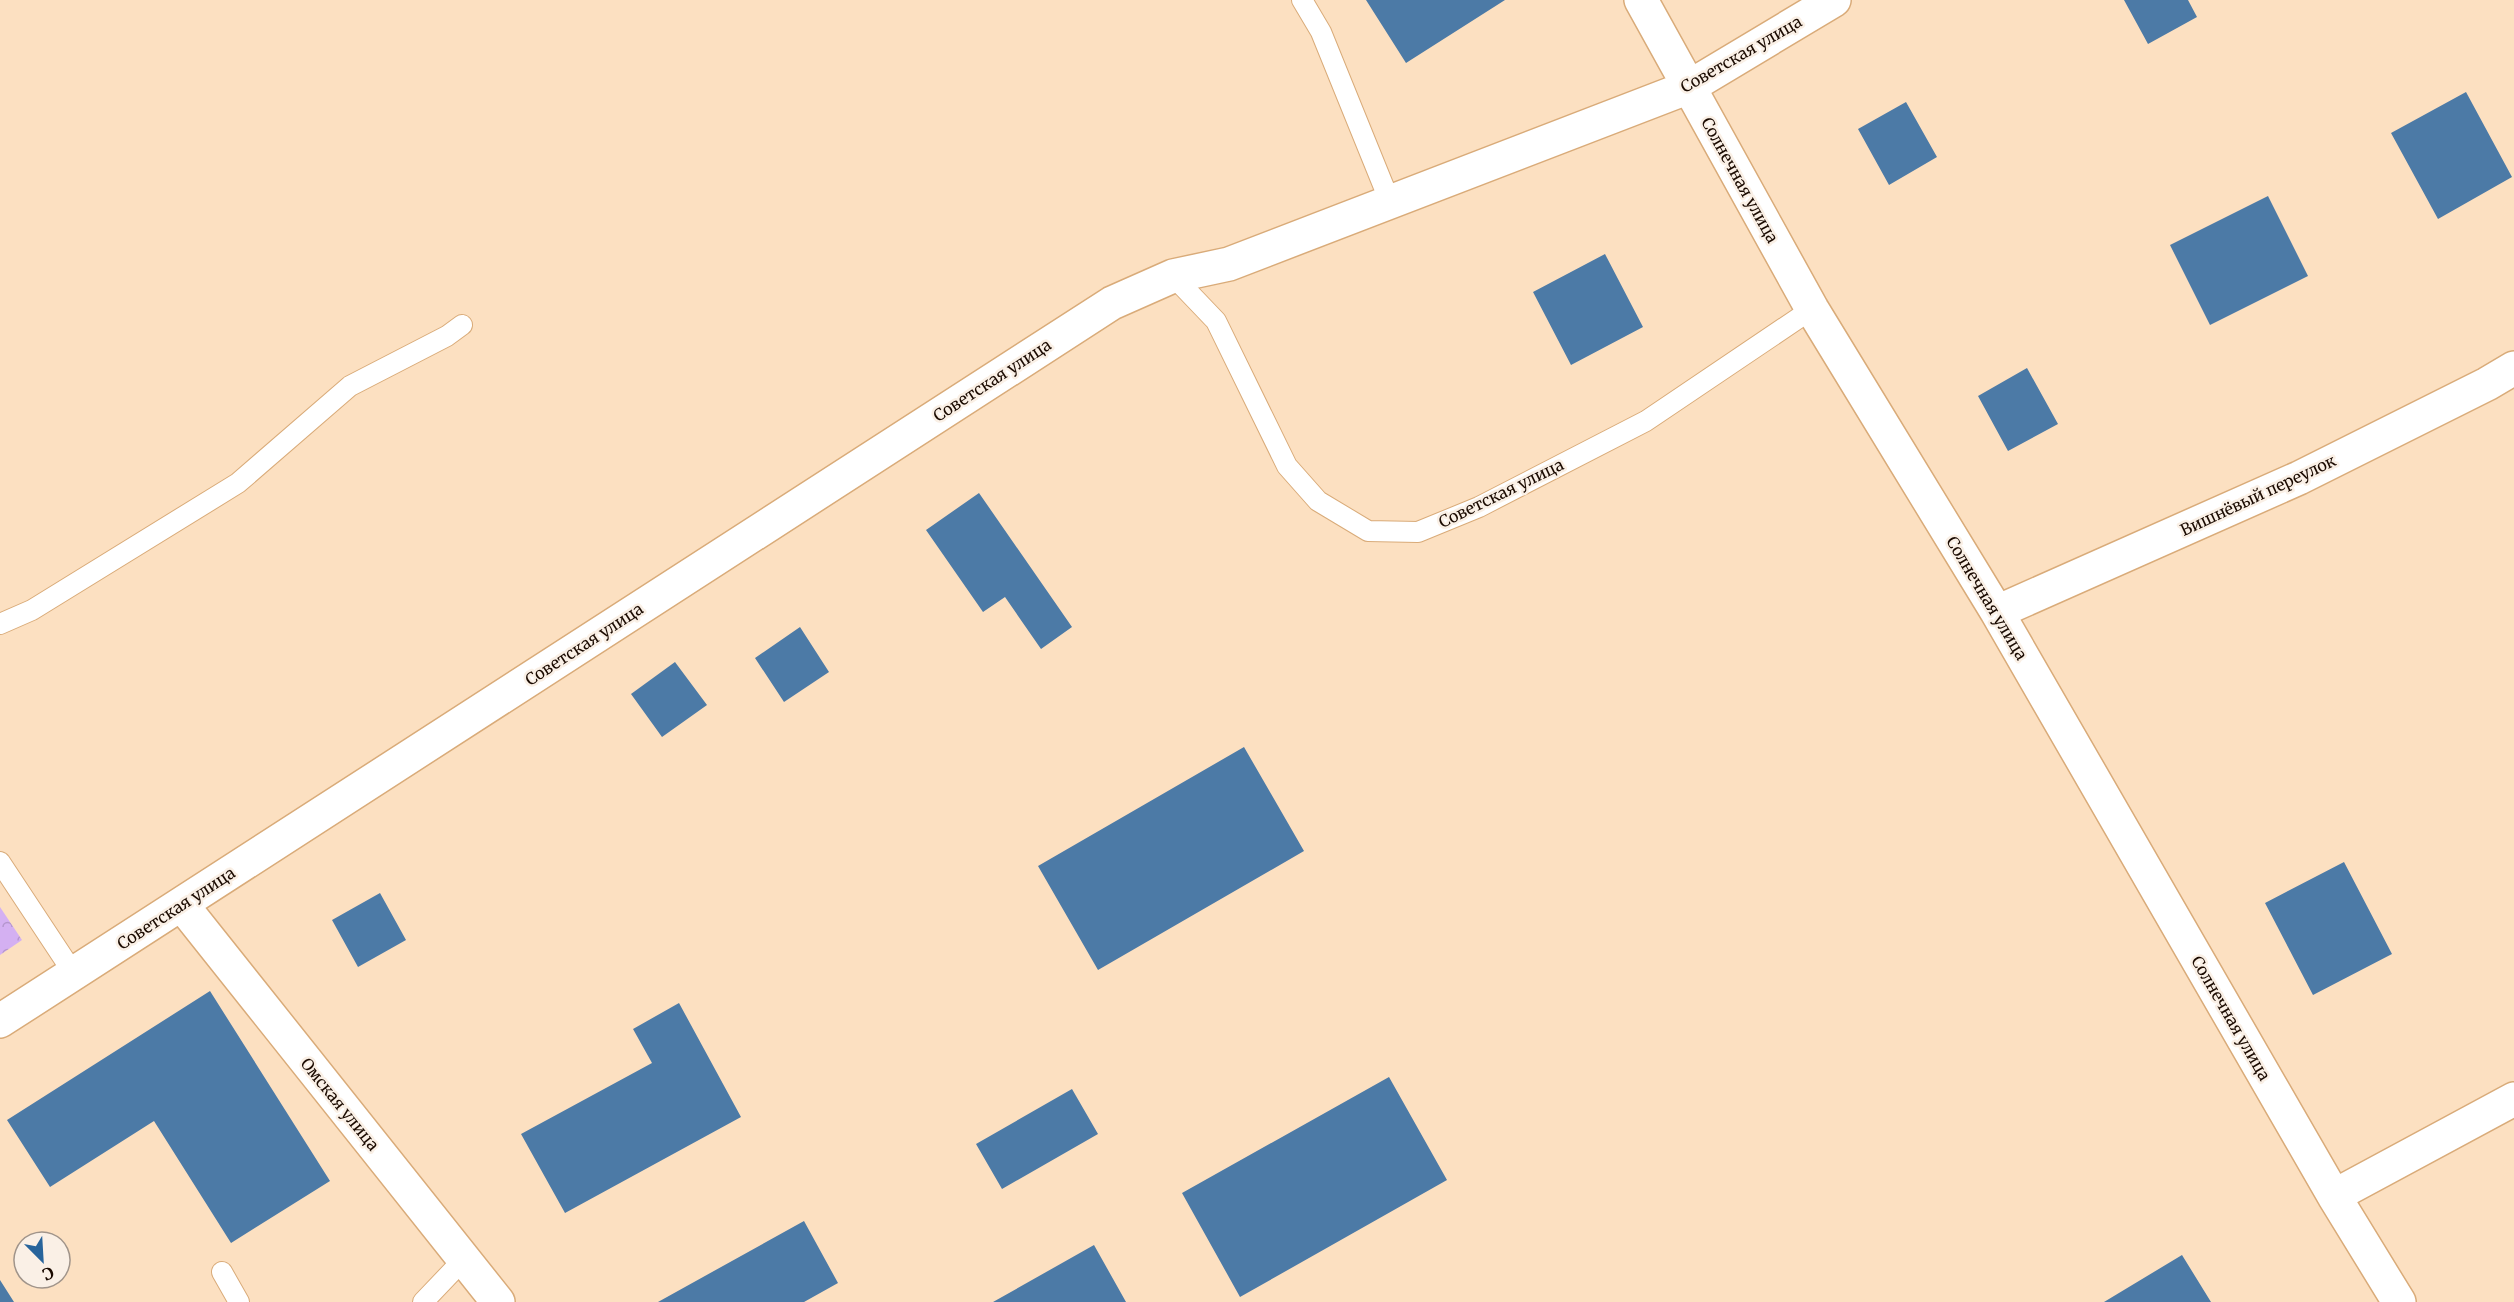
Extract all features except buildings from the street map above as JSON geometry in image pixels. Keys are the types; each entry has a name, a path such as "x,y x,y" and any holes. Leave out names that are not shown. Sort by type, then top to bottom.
{"street":[{"name":"Солнечная улица","path":"1641,0 1812,309 1997,612 2334,1196 2399,1302"},
{"name":"Советская улица","path":"0,1021 1112,303 1173,276 1229,264 1689,87 1834,0"},
{"name":"Вишнёвый переулок","path":"1997,612 2299,478 2487,384 2514,368"},
{"name":"Омская улица","path":"182,905 498,1302"},
{"path":"2334,1196 2514,1099"}],"lane":[{"path":"1302,0 1321,32 1390,202"},
{"name":"Советская улица","path":"1173,276 1216,321 1287,466 1318,501 1368,531 1418,532 1479,507 1646,421 1812,309"},
{"path":"0,624 32,610 238,483 350,386 447,336 462,325"},
{"path":"0,862 74,974"},
{"path":"423,1302 464,1259"},
{"path":"222,1272 239,1302"}],"green space":[{"path":"0,907 22,940 0,955"}]}
